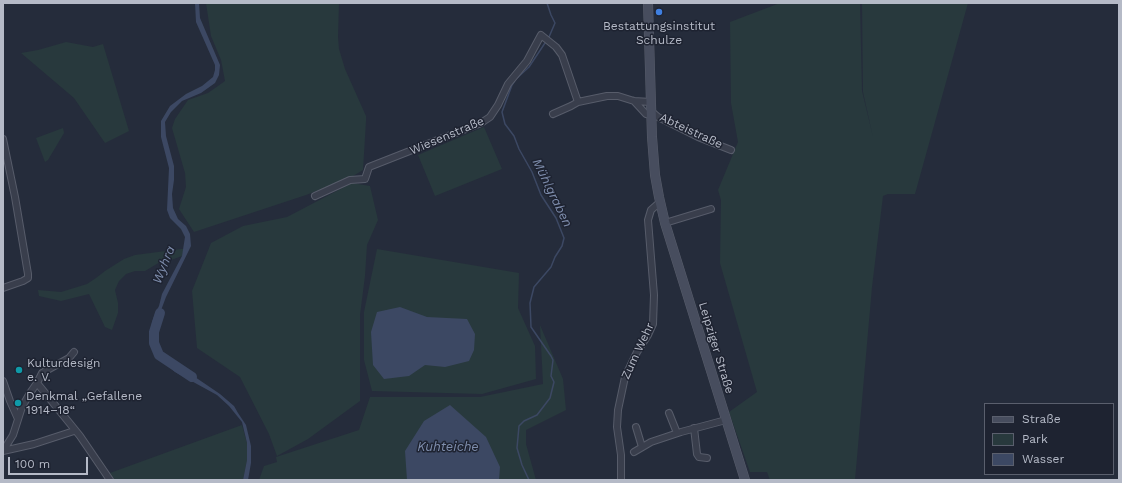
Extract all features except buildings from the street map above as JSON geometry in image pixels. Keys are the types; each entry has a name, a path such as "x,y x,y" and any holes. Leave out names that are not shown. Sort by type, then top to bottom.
{"street":[{"name":"Leipziger Straße","path":"648,3 651,102 649,113 653,156 660,202 665,223 745,480"},
{"name":"Wiesenstraße","path":"315,196 350,180 365,178 369,167 481,123 490,117 498,105 508,84 527,61 541,36 556,47 562,55 578,102"},
{"path":"553,114 578,102 607,96 618,96 634,101 651,102"},
{"path":"634,101 649,113"},
{"name":"Abteistraße","path":"649,113 698,137 731,150"},
{"path":"3,139 15,197 28,278 24,281 3,288"},
{"name":"Zum Wehr","path":"621,480 621,455 617,427 618,410 625,377 653,324 654,295 648,220 651,210 660,202"},
{"path":"665,223 711,209"},
{"path":"3,451 13,435 22,407 42,373 69,358 74,352"},
{"path":"3,381 12,408 18,419"},
{"path":"37,383 70,423 74,431 84,442 110,480"},
{"path":"669,413 677,433"},
{"path":"634,452 651,442 694,428 726,420"},
{"path":"636,427 642,447"},
{"path":"694,428 697,454 707,458"},
{"path":"3,451 34,444 74,431"}],"green space":[{"path":"206,3 339,3 339,49 345,69 366,116 366,121 363,170 348,179 306,195 194,232 179,209 186,187 185,173 172,128 175,119 188,100 208,93 225,81 221,60 211,36"},
{"path":"780,3 860,3 862,91 873,137 863,92 862,3 968,3 915,194 888,194 883,196 872,287 855,480 770,480 767,472 750,472 729,412 757,392 720,263 721,200 718,190 738,142 731,103 730,22"},
{"path":"66,42 93,47 103,44 129,131 105,143 74,98 21,53"},
{"path":"484,127 502,169 435,196 418,155"},
{"path":"63,128 64,133 48,160 45,162 36,138"},
{"path":"352,183 370,186 378,220 367,245 360,315 360,401 308,439 277,456 269,434 240,377 197,348 192,291 211,243 243,226 287,217"},
{"path":"184,249 182,256 160,262 145,271 135,271 126,274 119,281 115,290 118,303 118,313 112,330 105,327 89,294 61,301 39,296 38,290 61,292 87,284 124,259 135,255"},
{"path":"377,249 519,273 518,308 535,346 536,379 482,394 372,391 364,360 364,312"},
{"path":"540,325 563,379 566,410 526,430 526,444 536,480 259,480 264,466 277,462 276,457 359,430 370,397 480,397 543,384"},
{"path":"242,425 247,443 247,460 243,480 113,480 110,473"}],"water":[{"path":"195,3 199,3 200,18 220,65 219,75 215,83 201,93 182,101 171,112 165,122 166,136 174,166 172,194 173,208 178,219 186,226 190,234 191,246 166,297 154,329 153,336 158,352 165,359 220,394 234,406 246,425 251,446 251,463 248,480 243,480 247,460 247,443 242,422 229,406 217,395 175,372 152,348 149,340 152,322 159,306 162,294 182,256 185,237 181,229 170,218 167,210 169,168 161,137 161,121 170,106 186,94 202,86 213,77 215,70 215,65 196,22"},
{"path":"400,307 427,317 467,319 475,334 474,350 469,361 445,367 425,365 409,376 384,379 373,365 371,332 377,312"},
{"name":"Kuhteiche","path":"450,405 486,437 500,467 499,480 407,480 405,451 424,421"}],"waterway":[{"name":"Mühlgraben","path":"547,3 555,23 549,37"},
{"name":"Mühlgraben","path":"529,480 522,465 517,448 519,426 524,421 537,415 550,398 554,382 551,376 553,360 531,327 530,303 534,287 551,267 562,246 564,238 556,218 541,195 532,172 519,149 514,136 505,124 502,112 512,85 516,79 529,67 545,43"},
{"name":"Wyhra","path":"160,313 154,332 154,343 159,355 192,377"}],"place":[{"name":"Bestattungsinstitut Schulze","path":"659,12"},
{"name":"Kulturdesign e. V.","path":"19,370"},
{"name":"Denkmal „Gefallene 1914–18“","path":"18,403"}]}
